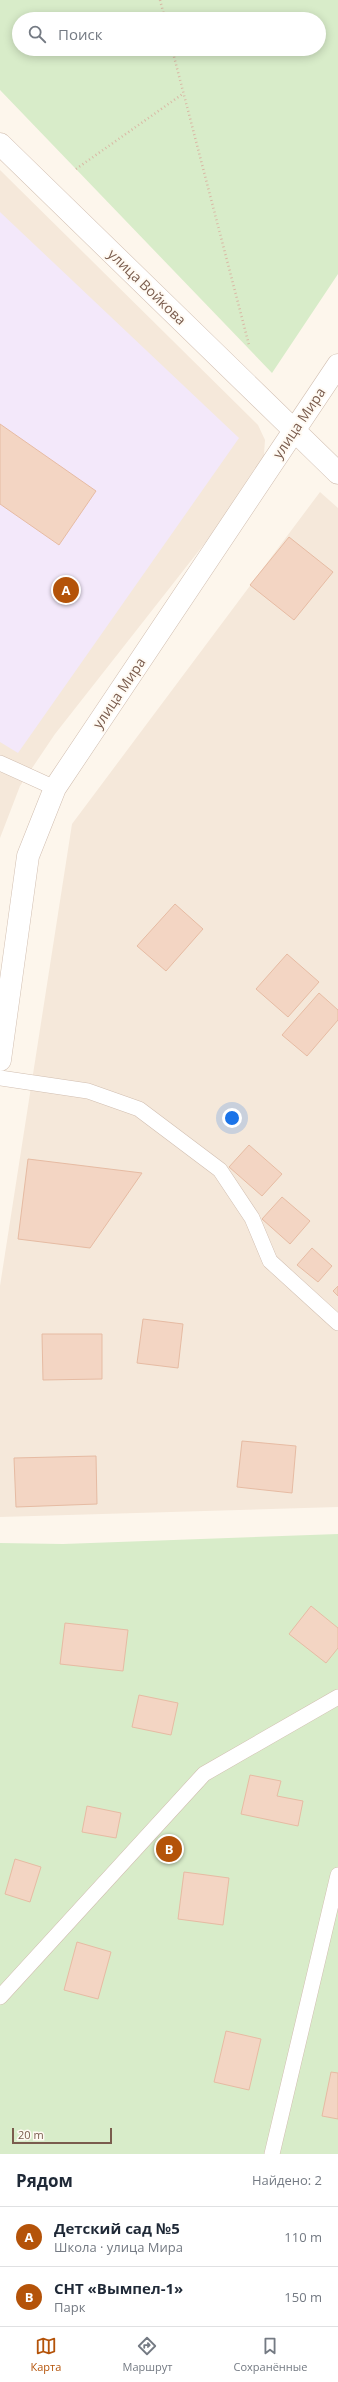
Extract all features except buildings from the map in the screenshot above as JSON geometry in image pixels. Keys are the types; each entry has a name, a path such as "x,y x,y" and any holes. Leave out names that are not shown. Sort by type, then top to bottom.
{"street":[{"name":"улица Войкова","path":"0,144 293,432 338,473"},
{"name":"улица Мира","path":"0,1060 28,856 55,788 338,365"}],"lane":[{"path":"0,762 55,788"},
{"path":"0,1078 88,1090 139,1109 220,1170 252,1218 270,1261 338,1324"},
{"path":"0,1996 204,1774 338,1697"},
{"path":"272,2154 338,1875"}],"path":[{"path":"160,0 163,12"},
{"path":"174,56 250,350"},
{"path":"76,169 184,93"}],"shaded area":[{"path":"0,170 258,425 265,440 263,469 55,734 20,786 0,838"},
{"path":"0,212 239,438 18,753 0,742"},
{"path":"320,492 338,508 338,1507 0,1517 0,1286 72,824"}],"green space":[{"path":"0,0 338,0 338,274 272,373 0,90"},
{"path":"338,1534 338,2154 0,2154 0,1543 63,1544"}],"place":[{"name":"Детский сад №5","path":"66,590"},
{"name":"СНТ «Вымпел-1»","path":"169,1849"}]}
